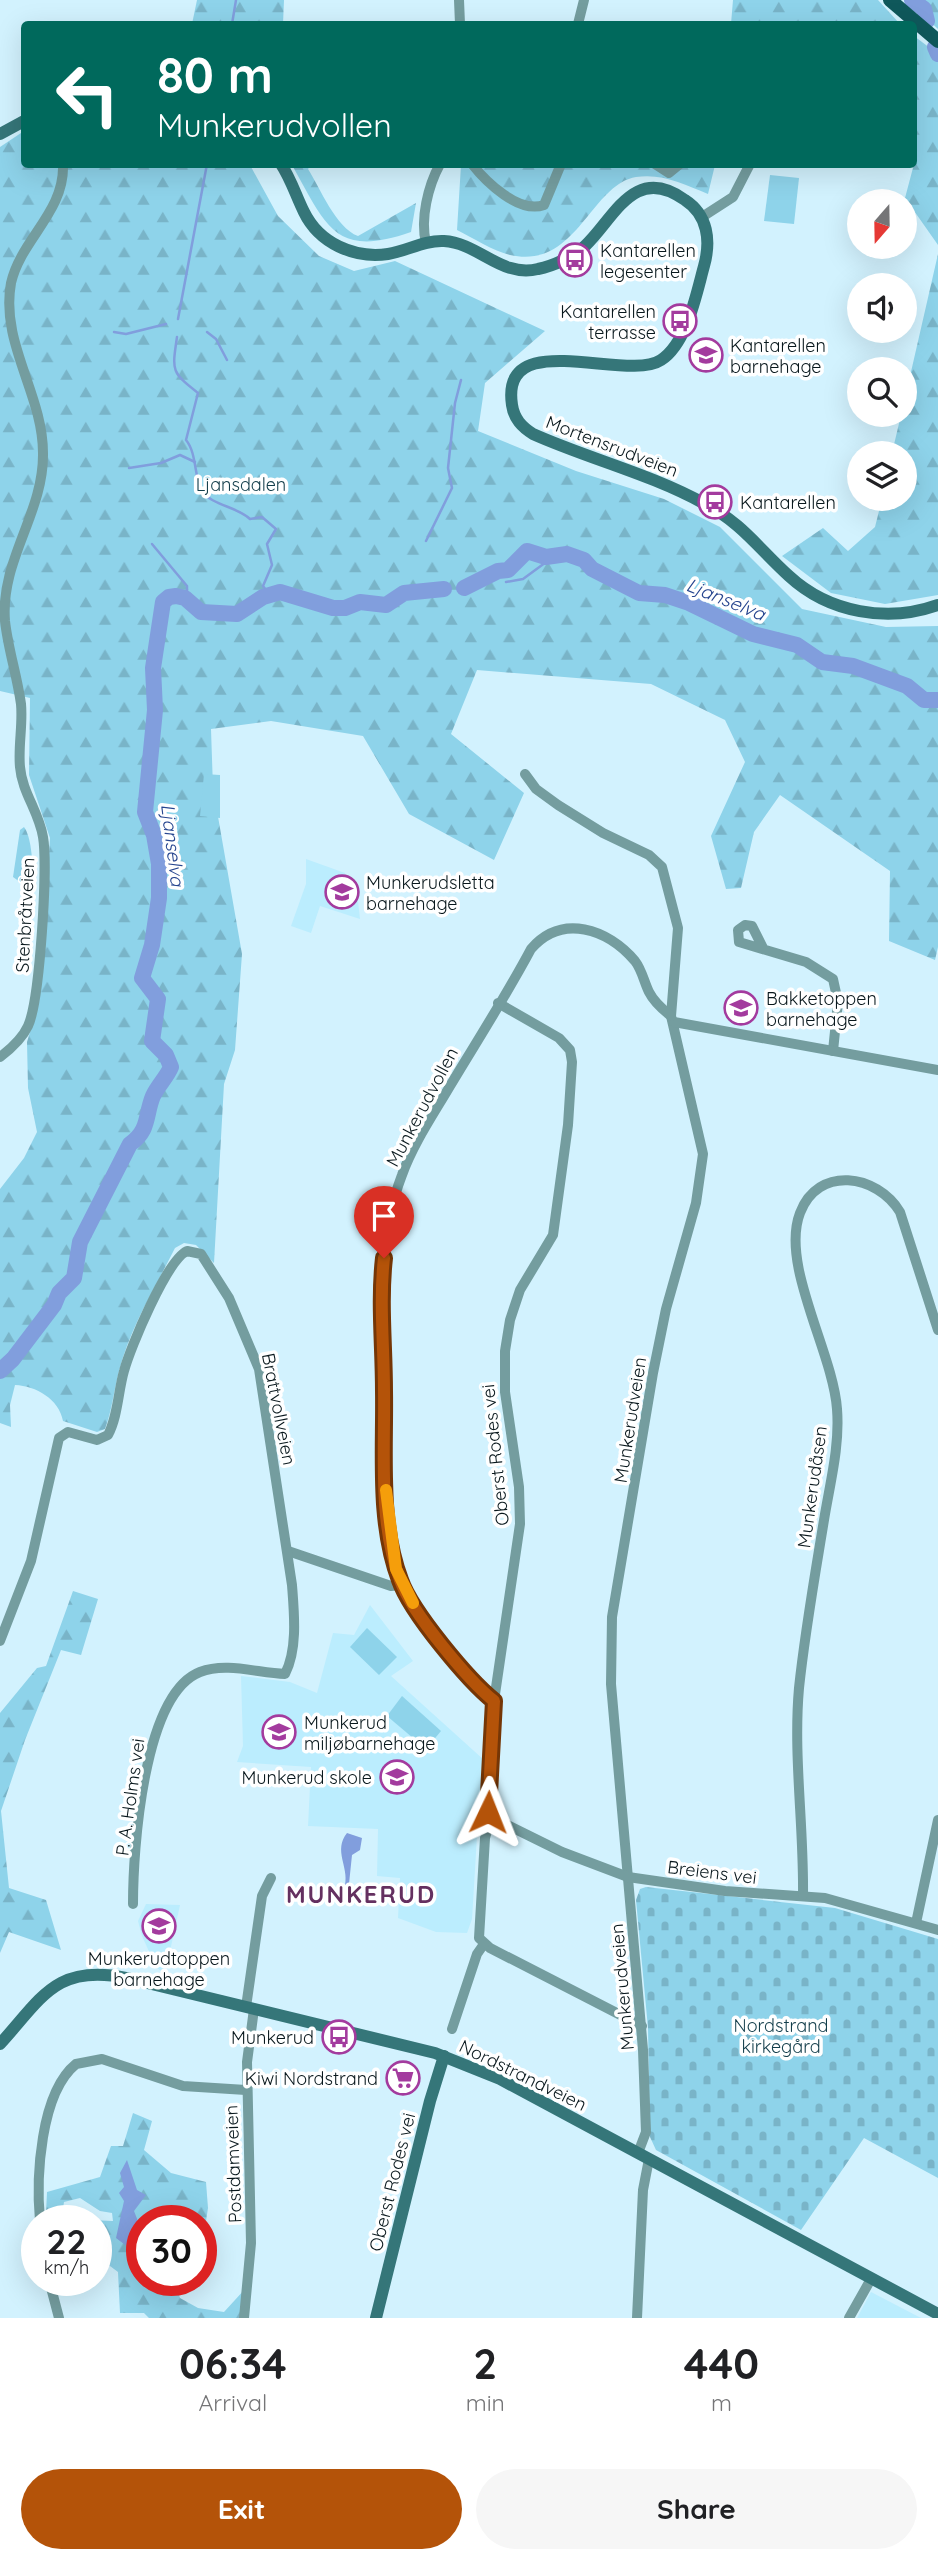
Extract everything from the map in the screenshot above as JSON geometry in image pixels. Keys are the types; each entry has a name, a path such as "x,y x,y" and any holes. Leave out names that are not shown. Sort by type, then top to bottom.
{"main road":[{"path":"890,0 915,21"},
{"path":"917,23 938,41"}],"street":[{"path":"459,0 460,21"},
{"path":"579,21 584,0"},
{"path":"0,134 21,123"},
{"name":"Stenbråtveien","path":"0,1057 24,1033 34,1005 45,862 41,827 20,768 21,706 4,610 8,573 33,511 43,462 39,418 12,336 9,298 22,256 58,198 62,168"},
{"path":"283,168 309,221 333,243 348,251 371,255 396,252 426,243 458,243 506,268 529,271 547,266 580,250 621,201 639,192 660,190 675,194 688,201 702,217 733,197 748,168"},
{"path":"426,243 423,232 428,198 439,168"},
{"path":"476,168 499,193 536,207 544,205 559,168"},
{"name":"Mortensrudveien","path":"702,217 708,239 706,259 682,332 670,352 657,363 640,367 551,360 538,362 527,367 516,381 512,401 517,420 526,430 539,437 705,503 748,532 796,583 829,602 853,610 880,614 906,613 938,605"},
{"name":"Munkerudveien","path":"525,774 536,789 558,805 603,833 649,855 660,865 678,928 672,1019 702,1146 703,1166 653,1373 635,1493 615,1590 611,1684 642,2026 646,2132 637,2318"},
{"name":"Munkerudvollen","path":"494,1701 461,1666 401,1585 389,1529 385,1482 381,1298 385,1248 403,1172 498,1003 536,943 556,929 572,927 604,936 634,960 649,992 672,1019"},
{"path":"763,948 806,962 833,979 838,1002 833,1051"},
{"name":"Oberst Rodes vei","path":"484,1944 479,1938 479,1912 485,1838 491,1817 488,1807 494,1701 520,1524 519,1487 505,1392 505,1351 510,1320 520,1290 554,1234 568,1125 572,1062 570,1050 559,1038 498,1003"},
{"path":"672,1019 938,1070"},
{"name":"Munkerudåsen","path":"803,1895 799,1690 838,1433 833,1382 796,1257 800,1213 816,1190 848,1179 873,1185 889,1196 900,1212 938,1330"},
{"name":"Brattvollveien","path":"0,1639 31,1561 57,1442 68,1432 97,1440 108,1435 135,1338 178,1257 187,1251 201,1254 229,1298 259,1369 288,1551 294,1613 289,1665 285,1674"},
{"path":"288,1551 391,1586 401,1585"},
{"name":"P. A. Holms vei","path":"134,1904 148,1766 158,1724 173,1697 182,1684 204,1670 224,1668 285,1674"},
{"name":"Breiens vei","path":"491,1817 562,1852 628,1877 737,1892 803,1895 938,1930"},
{"path":"916,1923 938,1820"},
{"name":"Postdamveien","path":"244,2318 251,2243 246,2090 250,2008 262,1896 271,1878"},
{"path":"452,2029 477,1954 484,1944 642,2026"},
{"name":"Nordstrandveien","path":"0,2045 51,1989 66,1979 87,1973 127,1978 444,2056 481,2070 938,2314"},
{"name":"Oberst Rodes vei","path":"376,2318 429,2101 444,2056"},
{"path":"40,2205 39,2185 48,2116 58,2086 76,2064 89,2059 102,2059 183,2085 246,2090"},
{"path":"849,2318 870,2278"},
{"path":"53,2296 59,2318"}],"shaded area":[{"path":"306,859 345,873 344,880 356,883 360,919 320,906 311,933 291,926 306,884"},
{"name":"Munkerud skole","path":"370,1605 413,1661 391,1676 484,1760 482,1821 477,1836 472,1919 467,1933 436,1932 398,1918 400,1878 377,1876 378,1829 308,1826 311,1767 237,1762 243,1746 241,1676 290,1682 317,1693 333,1633 354,1635"},
{"path":"347,1833 362,1838 360,1850 352,1855 347,1903 341,1901 340,1896 346,1878 341,1846"},
{"path":"146,1904 180,1905 165,1974 156,1967 142,1936 138,1921"},
{"path":"127,2160 137,2190 146,2195 138,2205 126,2205 126,2246 116,2238 124,2201 119,2193 124,2187 120,2173"},
{"path":"871,2292 921,2318 857,2318"}],"green space":[{"path":"197,0 284,0 283,21 193,21"},
{"path":"733,0 878,0 897,21 731,21"},
{"path":"906,0 938,0 938,29"},
{"path":"917,38 938,54 938,245 917,215 917,189 907,189 913,168 917,168"},
{"name":"Ljansdalen","path":"21,133 21,168 252,168 278,216 319,256 354,271 395,261 545,331 485,383 478,431 576,471 664,499 720,527 802,609 886,627 938,626 938,947 935,960 889,941 890,871 780,795 754,832 741,888 726,889 711,836 745,762 725,720 651,684 477,670 451,734 524,793 494,860 409,814 363,736 271,721 211,729 213,788 242,954 235,1050 224,1084 214,1263 196,1245 184,1243 175,1248 130,1339 105,1429 97,1432 63,1421 52,1400 31,1388 15,1385 10,1405 11,1427 0,1423 0,1189 24,1158 37,1132 28,1088 27,1042 39,1002 50,838 29,775 30,698 0,691 0,147"},
{"path":"294,168 309,168 329,207 350,232 358,236 416,203 411,232 365,241 348,238 335,231 314,205"},
{"path":"461,168 714,168 708,194 673,180 655,177 636,177 620,183 567,239 551,250 533,256 503,253 457,230"},
{"path":"770,175 799,178 794,224 764,221"},
{"path":"938,254 938,595 885,604 831,593 782,556 823,528 848,551 875,527 879,511 917,511 917,441 895,441 898,427 917,427 917,357 914,357"},
{"path":"204,774 220,775 220,818 200,816"},
{"path":"24,827 30,843 32,874 20,882 13,877 20,830"},
{"path":"73,1591 98,1599 81,1655 61,1650 25,1740 1,1811 9,1888 46,1900 61,1950 9,1932 0,1953 0,1713 37,1668 46,1666"},
{"path":"367,1628 397,1657 379,1675 350,1647"},
{"path":"402,1696 441,1731 426,1749 387,1716"},
{"name":"Nordstrand kirkegård","path":"646,1887 835,1908 938,1939 938,2178 864,2138 801,2230 656,2150 650,2137 648,2028 636,1900 640,1889"},
{"path":"133,2113 152,2121 144,2150 171,2173 206,2182 208,2205 126,2205 126,2296 179,2296 198,2308 224,2312 245,2289 241,2318 149,2318 144,2313 120,2313 118,2272 112,2268 112,2205 91,2205 80,2198 64,2202 64,2205 46,2205 47,2192 100,2177 111,2146 123,2146"}],"waterway":[{"path":"232,21 236,0"},
{"path":"912,0 924,9 927,21"},
{"path":"935,47 938,54"},
{"path":"178,319 206,168"},
{"path":"114,332 126,334 166,324"},
{"path":"207,332 216,339 227,360"},
{"path":"177,337 174,357 176,370 198,393 186,440 192,452 199,486 212,500 250,519 262,517 276,529 267,544 272,565 263,586 269,594"},
{"path":"426,541 452,488 448,468 455,403 461,380"},
{"path":"129,468 161,463 180,455 195,462"},
{"path":"152,544 187,586 187,601"},
{"name":"Ljanselva","path":"464,588 498,571 508,570 527,551 546,557 567,554 584,560 592,569 639,593 665,595 689,603 753,634 797,645 822,662 853,666 907,686 924,700 938,700"},
{"path":"506,582 523,579 553,557"},
{"name":"Ljanselva","path":"0,1371 13,1359 54,1305 59,1293 74,1278 80,1242 130,1144 144,1128 153,1096 171,1067 166,1055 152,1041 158,999 142,978 152,945 159,898 159,864 154,835 145,812 155,710 153,668 163,602 176,596 185,598 201,612 237,614 263,597 280,592 333,608 345,608 360,602 386,605 404,593 444,589"}],"slow traffic":[{"path":"386,1490 396,1569 401,1585 413,1603"}],"place":[{"name":"Kantarellen legesenter","path":"575,260"},
{"name":"Kantarellen terrasse","path":"680,321"},
{"name":"Kantarellen barnehage","path":"706,355"},
{"name":"Kantarellen","path":"715,502"},
{"name":"Munkerudsletta barnehage","path":"342,892"},
{"name":"Bakketoppen barnehage","path":"741,1008"},
{"name":"Munkerud miljøbarnehage","path":"279,1732"},
{"name":"Munkerud skole","path":"397,1777"},
{"name":"Munkerudtoppen barnehage","path":"159,1926"},
{"name":"Munkerud","path":"339,2037"},
{"name":"Kiwi Nordstrand","path":"403,2078"}],"district":[{"name":"MUNKERUD","path":"361,1894"}],"route":[{"path":"384,1258 381,1298 385,1482 396,1569 404,1590 430,1627 476,1685 494,1701 488,1812"}]}
